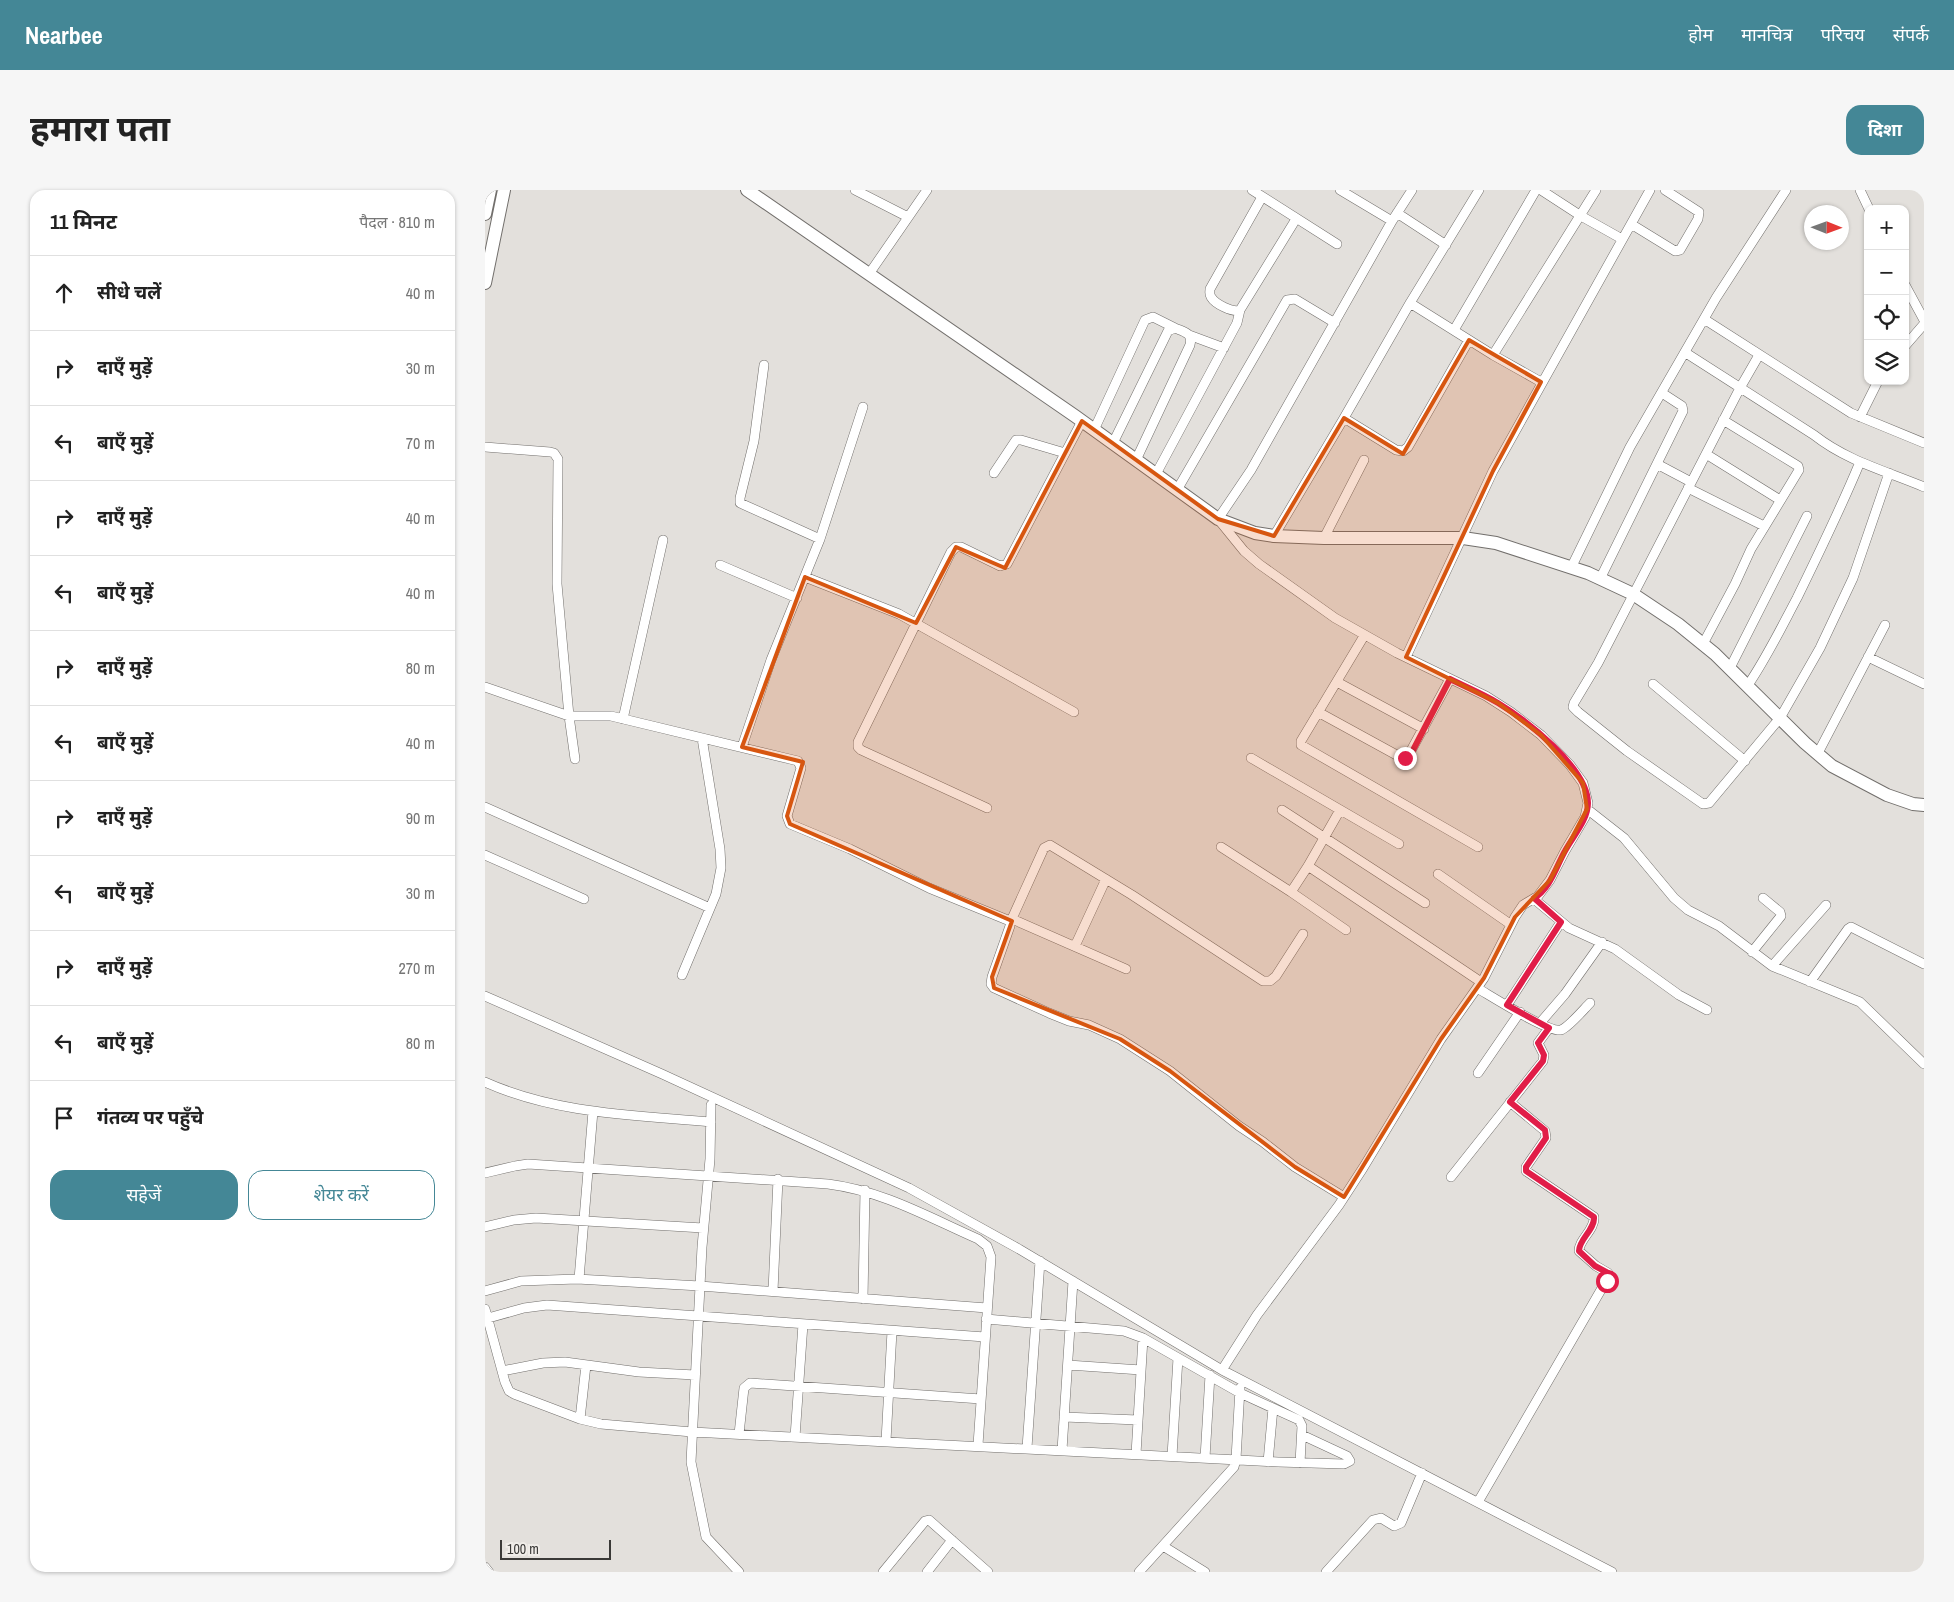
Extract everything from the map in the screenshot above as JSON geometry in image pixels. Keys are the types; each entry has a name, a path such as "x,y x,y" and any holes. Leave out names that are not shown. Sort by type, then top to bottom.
{"street":[{"path":"485,214 490,190"},
{"path":"485,283 504,190"},
{"path":"747,190 1082,421 1218,519 1255,533 1274,536 1463,538 1496,543 1600,579 1633,594 1678,624 1703,644 1832,766 1887,796 1913,804 1924,805"},
{"path":"855,190 908,217"},
{"path":"869,274 927,190"},
{"path":"1252,190 1337,244"},
{"path":"1218,519 1251,470 1412,190"},
{"path":"1274,536 1410,303 1479,190"},
{"path":"1454,330 1536,190"},
{"path":"1541,190 1581,216 1622,239"},
{"path":"1493,355 1596,190"},
{"path":"1406,657 1493,471 1541,382 1650,190"},
{"path":"1631,224 1675,250 1680,250 1699,219 1699,212 1665,190"},
{"path":"1571,568 1630,447 1704,319 1785,190"},
{"path":"1861,190 1867,205"},
{"path":"1343,191 1446,245"},
{"path":"1240,310 1234,311 1213,299 1209,291 1262,197"},
{"path":"1156,474 1237,323 1240,310 1296,219"},
{"path":"1909,292 1924,320"},
{"path":"1177,490 1287,300 1295,299 1335,323"},
{"path":"1410,303 1493,355 1541,382"},
{"path":"1094,430 1145,320 1153,317 1189,335 1223,348"},
{"path":"1704,319 1860,417 1924,443"},
{"path":"1909,341 1924,324"},
{"path":"1113,443 1168,331 1175,328"},
{"path":"1136,460 1190,344 1191,339 1189,335"},
{"path":"1344,418 1396,450 1403,451 1408,447 1469,340"},
{"path":"1685,353 1814,435 1830,448 1924,487"},
{"path":"1759,355 1723,420 1587,685 1574,703 1574,709 1627,750 1705,804 1712,801 1780,718 1820,648 1853,578 1889,473"},
{"path":"764,365 755,434 740,504 820,539"},
{"path":"1860,417 1876,385"},
{"path":"1600,579 1683,410 1682,406 1662,393"},
{"path":"742,747 769,667 820,539 863,407"},
{"path":"1703,644 1764,526 1799,467 1723,420"},
{"path":"987,808 861,750 858,747 858,742 951,552 956,547 961,547 1000,566 1007,564 1082,421"},
{"path":"994,473 1016,440 1065,453"},
{"path":"485,447 550,452 554,453 558,459 557,569 569,716 575,759"},
{"path":"1706,454 1780,500"},
{"path":"1323,538 1364,460"},
{"path":"1748,685 1777,637 1844,502 1860,462"},
{"path":"1657,464 1690,485 1764,526"},
{"path":"1730,668 1807,516"},
{"path":"1218,519 1244,551 1259,564 1335,618 1364,636 1498,702 1555,748 1583,783 1587,796 1585,817 1550,880 1543,891 1523,905 1510,924 1479,985 1441,1039 1344,1197 1257,1315 1222,1370"},
{"path":"623,719 663,540"},
{"path":"720,565 797,598"},
{"path":"805,577 885,608 916,623 1074,712"},
{"path":"1818,753 1885,625"},
{"path":"1364,636 1301,741 1302,746 1478,846"},
{"path":"1868,657 1924,684"},
{"path":"1318,712 1405,758 1409,757 1450,679"},
{"path":"1337,682 1424,729"},
{"path":"1653,684 1745,761"},
{"path":"485,686 569,716 602,715 623,719 795,760 800,763 801,768 787,816 790,824 850,849 929,888 1075,946 1126,969"},
{"path":"682,975 718,885 721,859 702,738"},
{"path":"1251,758 1399,844"},
{"path":"485,807 710,908"},
{"path":"1587,809 1624,838 1681,904 1697,916 1719,926 1772,966 1860,1002 1924,1064"},
{"path":"1282,810 1425,903"},
{"path":"1291,892 1309,866 1340,810"},
{"path":"1303,934 1276,976 1270,981 1263,981 1106,879 1053,846 1047,846 1044,848 1011,921 991,984 994,988 1049,1013 1069,1021 1089,1025 1120,1039 1170,1071 1239,1126 1295,1167 1344,1197"},
{"path":"1221,847 1346,930"},
{"path":"485,855 584,899"},
{"path":"1309,866 1507,1005 1549,1028 1558,1030 1565,1028 1590,1003"},
{"path":"1437,874 1510,924"},
{"path":"1075,946 1106,879"},
{"path":"1534,898 1561,922 1579,934 1602,942 1641,966 1679,995 1707,1010"},
{"path":"1752,952 1781,916 1763,898"},
{"path":"1772,966 1826,905"},
{"path":"1507,1005 1561,922"},
{"path":"1810,982 1851,927 1924,964"},
{"path":"1540,1023 1565,994 1602,942"},
{"path":"485,996 662,1074 891,1180 1040,1261 1222,1370 1612,1572"},
{"path":"1477,1073 1520,1012"},
{"path":"1451,1177 1543,1061 1544,1055 1538,1043 1549,1028"},
{"path":"485,1082 535,1101 593,1111 711,1122"},
{"path":"1478,1502 1609,1276 1608,1273 1595,1266 1579,1251 1593,1223 1594,1217 1526,1171 1526,1167 1546,1138 1546,1134 1545,1130 1510,1102"},
{"path":"711,1105 709,1176 699,1286 691,1462 706,1537 739,1572"},
{"path":"579,1279 593,1111"},
{"path":"485,1173 528,1164 778,1179 828,1184 865,1190 886,1197 984,1242 991,1257 978,1445"},
{"path":"773,1292 778,1179"},
{"path":"863,1299 865,1190"},
{"path":"485,1227 528,1218 703,1228"},
{"path":"1027,1448 1040,1261"},
{"path":"485,1290 521,1281 579,1279 699,1286 987,1308"},
{"path":"1062,1450 1073,1281"},
{"path":"985,1337 547,1305 486,1315 507,1387 514,1394 580,1419 601,1424 692,1432 978,1445 1269,1462 1343,1464 1350,1461 1347,1456 1302,1435"},
{"path":"986,1320 1124,1332 1143,1338 1240,1393 1301,1421 1300,1463"},
{"path":"795,1436 803,1324"},
{"path":"886,1441 892,1331"},
{"path":"1136,1454 1143,1338"},
{"path":"1172,1456 1178,1358"},
{"path":"502,1371 553,1362 639,1372 695,1375"},
{"path":"580,1419 586,1365"},
{"path":"1068,1365 1141,1370"},
{"path":"1205,1458 1210,1375"},
{"path":"1139,1572 1234,1467 1237,1459 1241,1380"},
{"path":"739,1434 744,1388 745,1385 753,1382 981,1399"},
{"path":"1269,1462 1273,1408"},
{"path":"1064,1418 1138,1420"},
{"path":"1326,1572 1373,1520 1381,1518 1392,1525 1399,1524 1422,1473"},
{"path":"883,1572 927,1520 934,1522 987,1572"},
{"path":"927,1572 953,1540"},
{"path":"1163,1546 1205,1572"},
{"path":"485,1567 489,1572"}],"highlighted area":[{"path":"1469,340 1541,382 1493,471 1406,657 1498,703 1541,735 1583,783 1587,809 1550,880 1515,917 1484,978 1441,1039 1344,1197 1295,1167 1170,1071 1120,1039 994,988 992,977 1012,921 790,824 787,816 803,762 742,747 805,577 916,623 956,547 1005,568 1082,421 1218,519 1274,536 1344,418 1403,454"}],"route":[{"path":"1405,758 1410,756 1450,679 1498,702 1541,735 1570,765 1583,783 1588,803 1585,817 1550,880 1543,891 1534,898 1561,922 1507,1005 1549,1028 1538,1043 1544,1055 1543,1061 1510,1102 1545,1130 1546,1134 1546,1138 1526,1167 1527,1173 1594,1217 1593,1223 1579,1251 1595,1266 1608,1273 1607,1281"}]}
